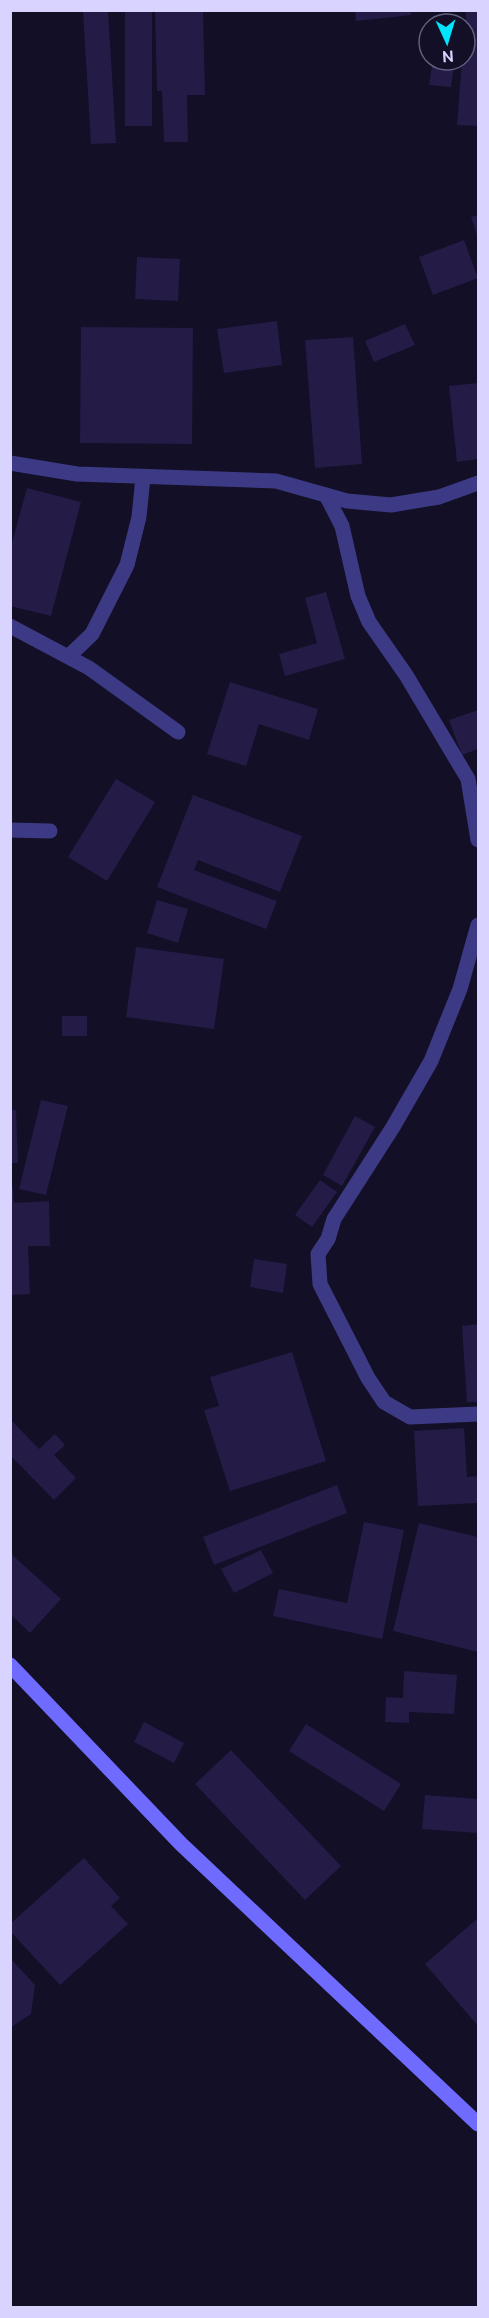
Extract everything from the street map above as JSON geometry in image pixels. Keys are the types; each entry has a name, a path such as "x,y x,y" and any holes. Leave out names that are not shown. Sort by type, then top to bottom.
{"main road":[{"path":"10,1665 181,1844 478,2124"}],"street":[{"path":"10,463 77,474 276,481 347,501 391,505 439,497 478,483"},
{"path":"69,656 92,634 127,565 139,517 143,477"},
{"path":"326,495 342,526 358,596 369,622 406,675 468,779 478,840"},
{"path":"10,626 69,656 178,732"},
{"path":"10,830 50,831"},
{"path":"478,925 460,989 431,1061 393,1127 334,1219 328,1239 318,1254 320,1284 368,1377 384,1402 410,1417 478,1414"}],"building":[{"path":"108,10 116,143 91,144 83,11"},
{"path":"125,10 152,10 152,126 125,126"},
{"path":"155,10 203,10 205,95 187,95 188,142 164,142 162,91 157,91"},
{"path":"355,10 411,10 411,15 356,21"},
{"path":"466,10 478,10 478,126 457,125 461,72 477,72 477,12 466,12"},
{"path":"431,72 453,72 451,87 429,85"},
{"path":"478,215 478,239 471,217"},
{"path":"464,240 478,278 433,295 419,257"},
{"path":"137,257 180,259 178,301 135,299"},
{"path":"277,321 282,365 224,373 217,329"},
{"path":"405,324 415,345 374,362 365,341"},
{"path":"81,327 193,328 192,444 80,443"},
{"path":"353,337 362,464 315,468 305,340"},
{"path":"478,383 478,459 457,462 449,386"},
{"path":"27,488 81,502 51,616 10,606 10,550"},
{"path":"326,592 345,659 285,676 279,654 317,643 305,598"},
{"path":"230,682 318,709 309,740 259,724 246,766 207,754"},
{"path":"478,710 478,749 462,755 449,720"},
{"path":"116,779 155,802 107,881 68,857"},
{"path":"193,795 302,836 280,892 198,860 194,870 277,901 266,929 157,887"},
{"path":"157,900 188,909 178,943 147,933"},
{"path":"136,947 224,959 214,1029 126,1017"},
{"path":"62,1016 87,1016 87,1036 62,1036"},
{"path":"41,1100 68,1106 46,1195 19,1189"},
{"path":"10,1110 16,1110 18,1163 10,1163"},
{"path":"355,1116 375,1127 342,1186 323,1175"},
{"path":"320,1180 337,1192 312,1227 295,1215"},
{"path":"10,1188 13,1188 14,1203 49,1201 50,1246 28,1246 30,1294 10,1295"},
{"path":"254,1259 287,1264 283,1293 250,1287"},
{"path":"478,1324 478,1402 467,1402 462,1326"},
{"path":"292,1352 326,1461 230,1491 204,1410 219,1406 210,1377"},
{"path":"10,1419 39,1449 55,1434 65,1445 54,1455 76,1478 54,1500 10,1455"},
{"path":"464,1428 467,1477 478,1476 478,1503 418,1506 414,1431"},
{"path":"337,1485 347,1513 214,1565 203,1537"},
{"path":"364,1522 404,1530 382,1639 273,1616 279,1589 347,1603"},
{"path":"419,1523 478,1537 478,1652 393,1631"},
{"path":"261,1550 273,1573 234,1593 221,1569"},
{"path":"10,1553 61,1599 30,1633 10,1614"},
{"path":"404,1671 457,1675 454,1714 409,1712 409,1723 385,1722 386,1697 403,1698"},
{"path":"144,1722 184,1743 174,1763 134,1742"},
{"path":"306,1724 401,1784 384,1811 289,1751"},
{"path":"231,1750 341,1866 305,1900 195,1784"},
{"path":"425,1795 478,1799 478,1833 422,1829"},
{"path":"84,1858 120,1898 111,1906 128,1924 60,1985 10,1931 10,1924"},
{"path":"478,1918 478,2026 425,1964"},
{"path":"10,1958 35,1985 31,2014 10,2028"}]}
